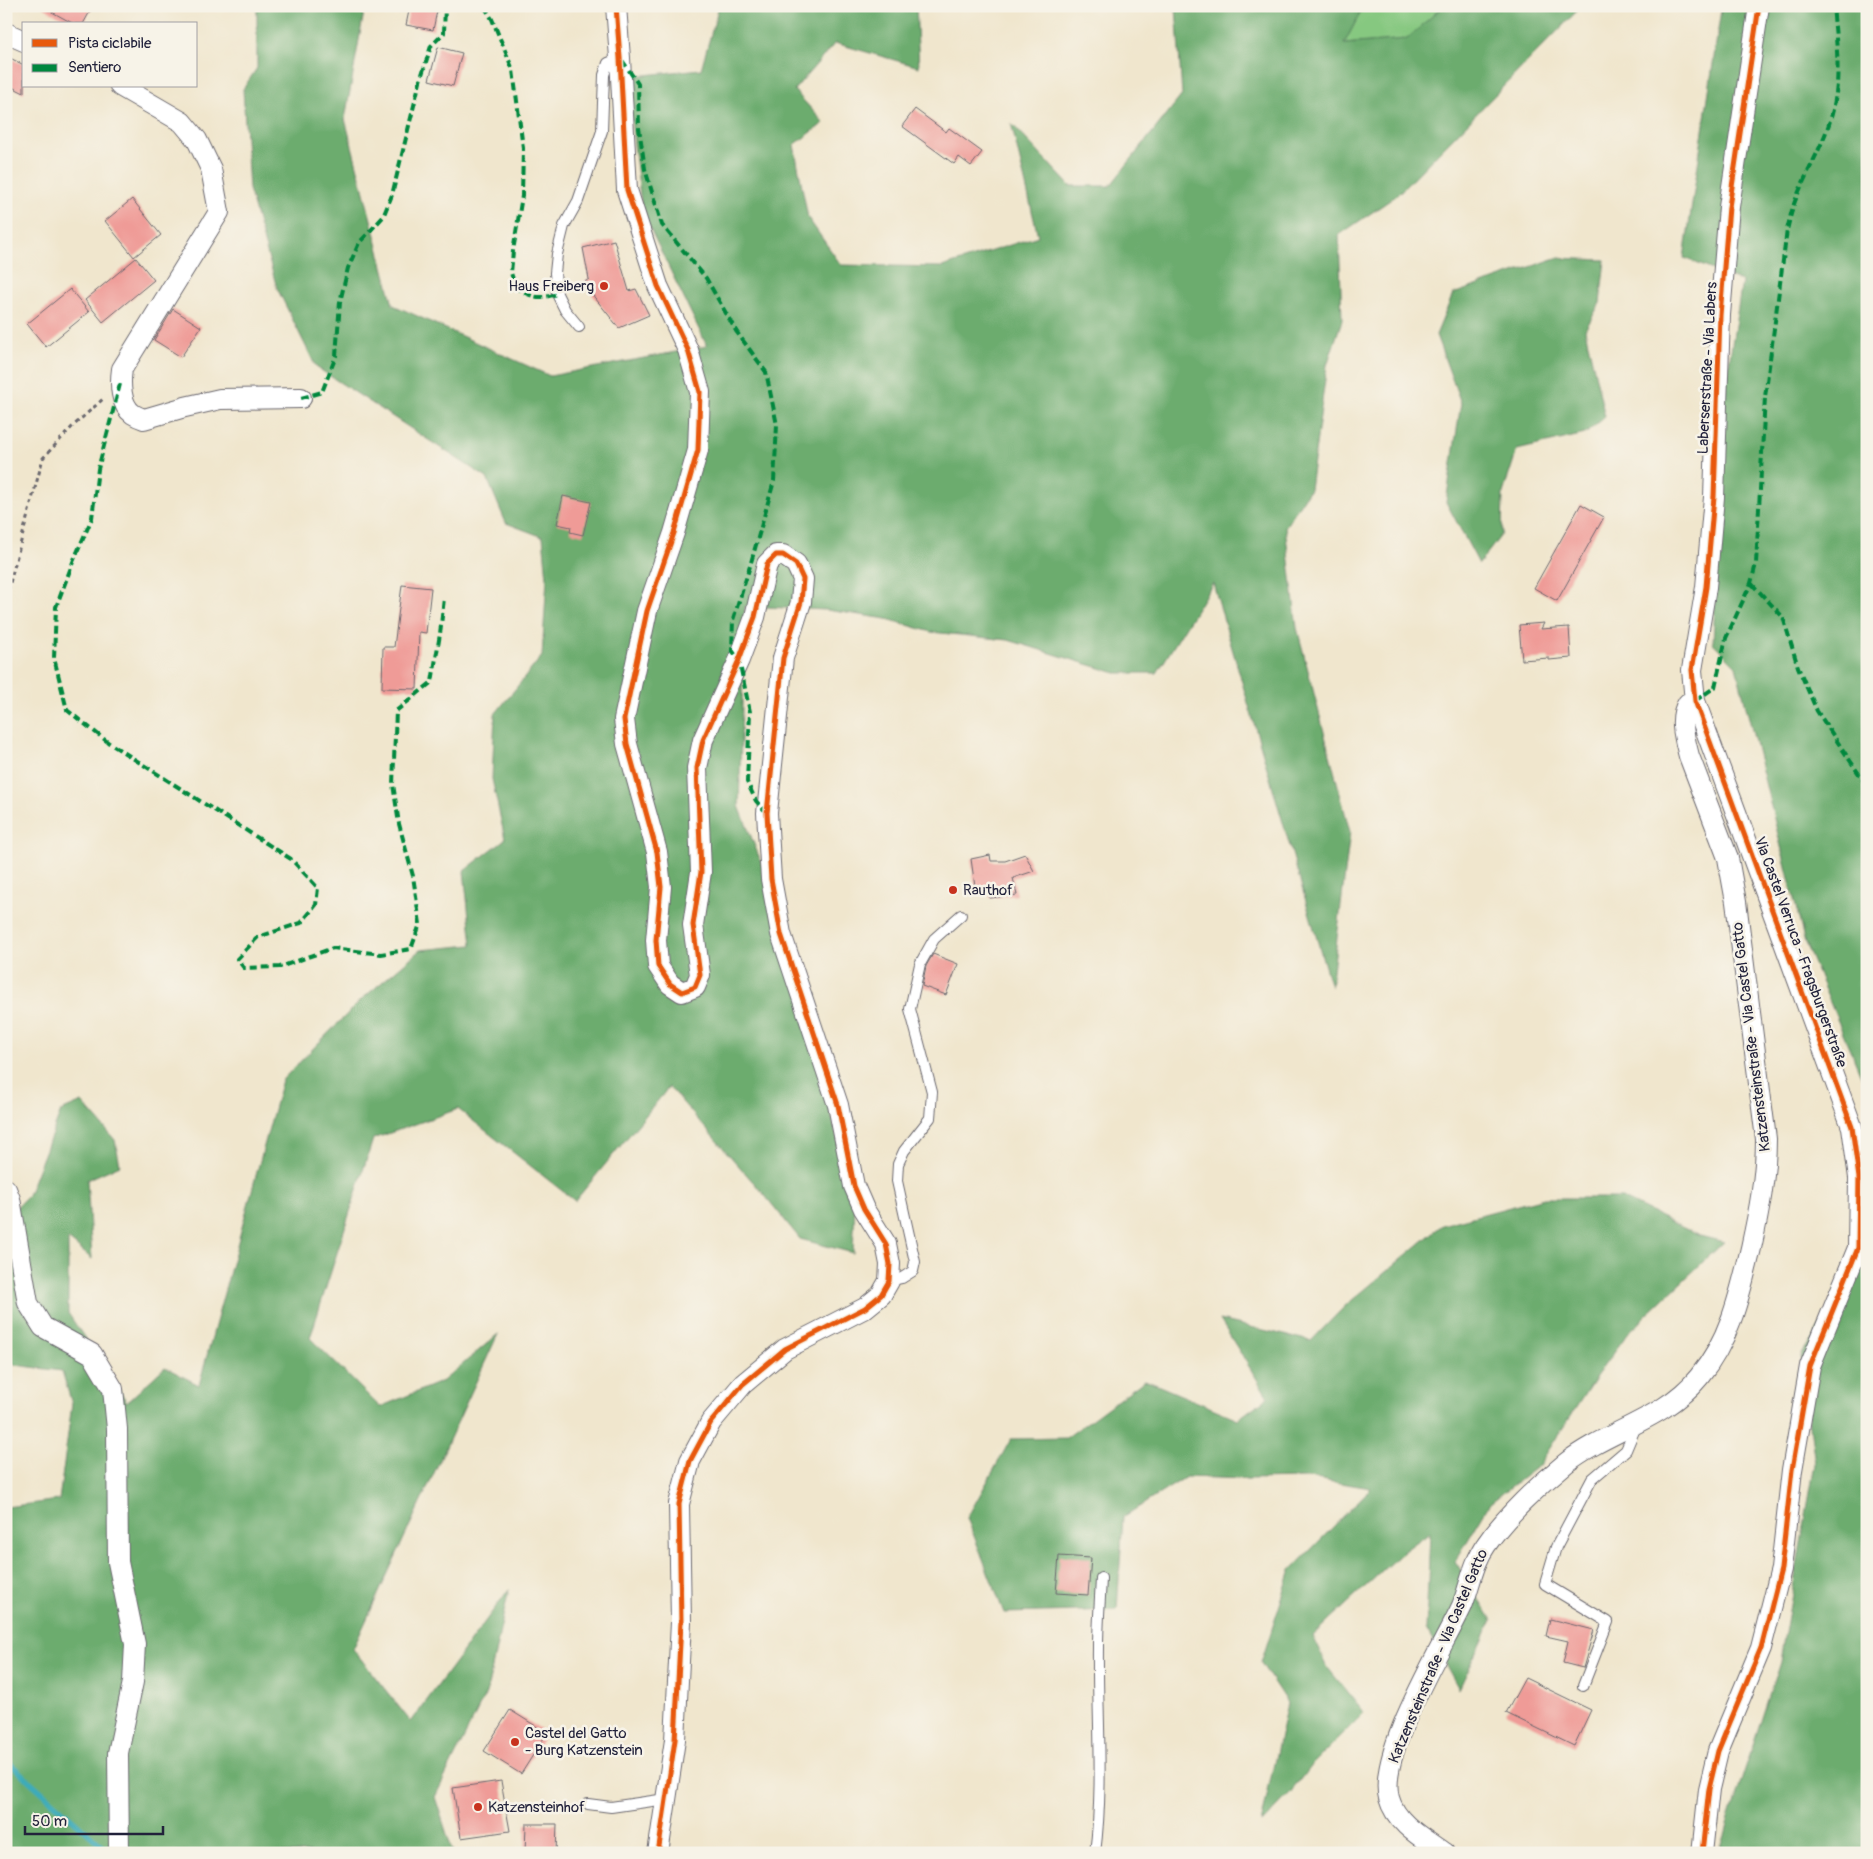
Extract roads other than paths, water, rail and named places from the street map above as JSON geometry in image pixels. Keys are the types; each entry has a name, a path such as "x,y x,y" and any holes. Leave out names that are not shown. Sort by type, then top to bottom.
{"street":[{"path":"616,6 627,190 658,286 688,350 700,392 698,450 674,533 647,611 624,719 627,744 657,852 661,888 656,940 658,966 670,984 682,992 695,987 700,975 693,925 700,872 697,768 703,740 739,660 755,617 767,564 776,555 783,555 796,564 803,579 801,602 783,658 767,813 772,879 780,934 838,1105 854,1186 864,1209 886,1244 890,1264 889,1281 881,1295 866,1308 786,1349 743,1384 711,1422 690,1461 680,1504 681,1622 675,1740 658,1853"},
{"name":"Laberserstraße - Via Labers","path":"1696,702 1692,670 1706,587 1714,497 1720,315 1729,207 1759,6"},
{"path":"6,33 22,40"},
{"path":"123,88 182,122 197,140 211,169 219,212 122,369 120,384 126,406 133,414 144,419 220,399 302,398"},
{"name":"Katzensteinstraße - Via Castel Gatto","path":"1444,1853 1401,1821 1394,1810 1389,1797 1389,1765 1425,1680 1466,1597 1478,1560 1492,1535 1566,1464 1596,1444 1663,1409 1698,1378 1722,1341 1738,1302 1746,1270 1759,1210 1766,1155 1766,1139 1730,868 1720,833 1689,756 1685,738 1684,709 1688,703 1696,702"},
{"name":"Via Castel Verruca - Fragsburgerstraße","path":"1696,702 1852,1127 1859,1178 1858,1248 1810,1366 1792,1470 1781,1569 1761,1648 1718,1751 1709,1789 1702,1853"},
{"path":"6,1189 10,1199 28,1304 43,1327 92,1354 113,1389 117,1429 118,1562 135,1644 133,1682 118,1753 119,1848"}],"lane":[{"path":"579,327 565,310 557,294 557,254 564,226 578,201 602,131 604,75 608,63 620,58"},
{"path":"889,1281 902,1278 913,1272 915,1262 897,1181 898,1164 904,1151 930,1118 932,1092 910,1009 913,990 920,964 934,939 961,914"},
{"path":"1583,1686 1608,1622 1546,1584 1556,1547 1592,1479 1626,1450 1637,1424"},
{"path":"1095,1853 1099,1821 1098,1646 1101,1578"},
{"path":"588,1804 611,1807 666,1799"}],"waterway":[{"path":"6,1760 110,1853"}],"place":[{"name":"Haus Freiberg","path":"604,286"},
{"name":"Rauthof","path":"953,890"},
{"name":"Castel del Gatto - Burg Katzenstein","path":"515,1742"},
{"name":"Katzensteinhof","path":"478,1807"}]}
